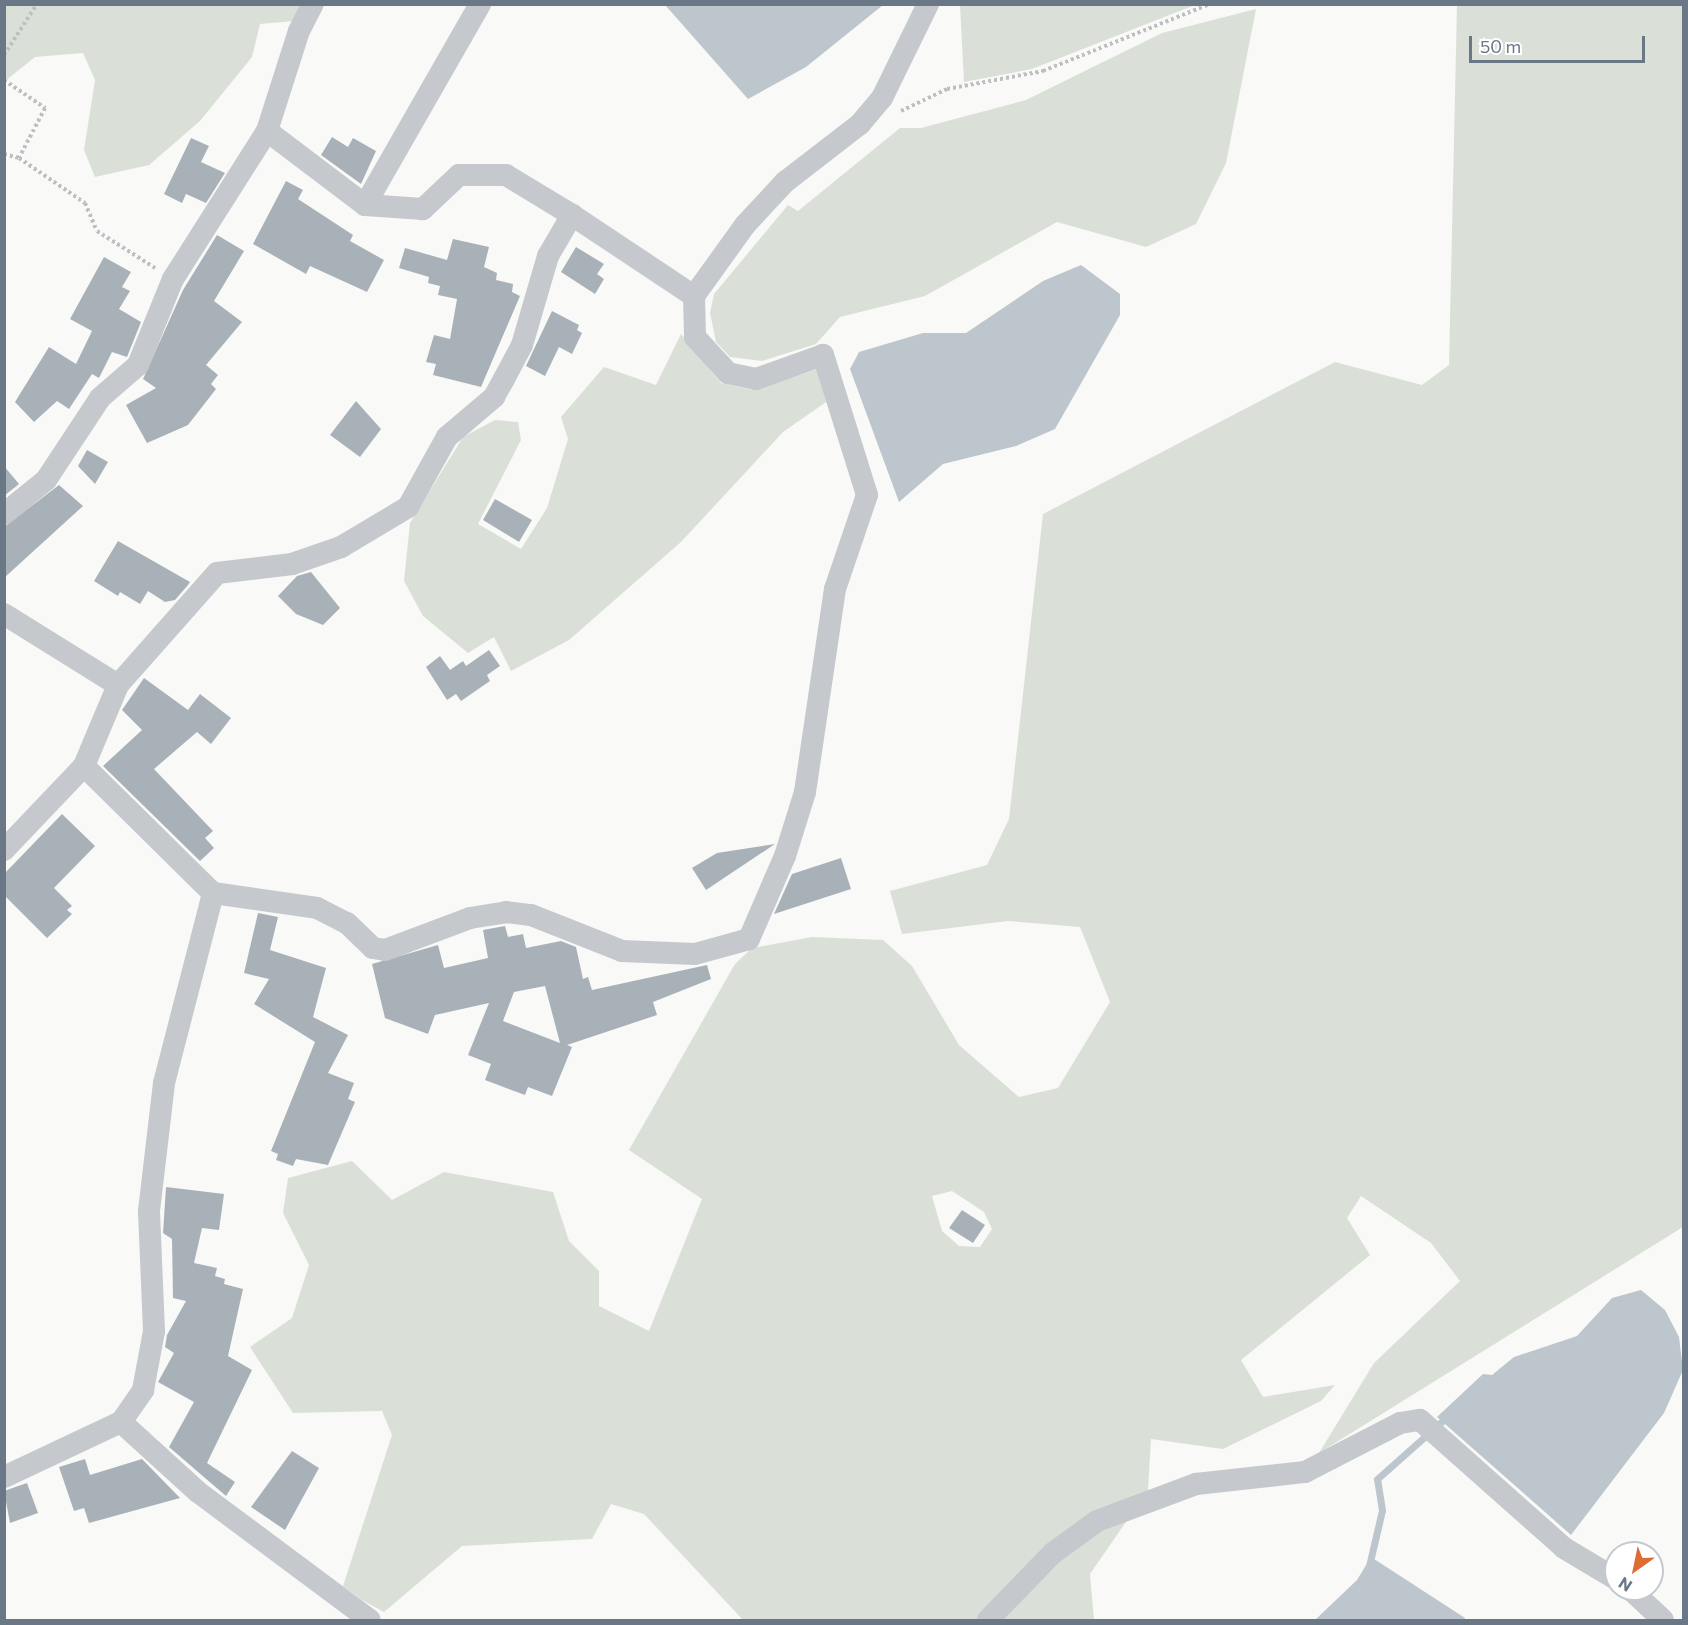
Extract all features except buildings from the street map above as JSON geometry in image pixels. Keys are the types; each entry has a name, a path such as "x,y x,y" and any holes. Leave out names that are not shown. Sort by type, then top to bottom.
{"street":[{"path":"4,514 46,480 100,398 138,365 173,279 267,131 299,31 313,4"},
{"path":"365,205 480,4"},
{"path":"84,766 213,893 317,908 347,923 373,948 386,950 470,918 506,912 531,915 598,945 648,953 696,954 735,946 756,930 805,792 835,590 867,495 823,355 756,380 728,373 695,337 694,296 745,225 785,182 860,124 882,98 928,4"},
{"path":"267,131 365,205 423,209 459,175 506,175 694,296"},
{"path":"4,850 84,766 121,682 217,573 292,564 340,547 408,507 447,437 494,397 522,345 548,256 572,216"},
{"path":"4,614 121,682"},
{"path":"4,1477 122,1422 142,1390 151,1365 154,1263 149,1211 164,1083 213,893"},
{"path":"988,1620 1053,1553 1097,1521 1150,1497 1206,1482 1305,1472 1400,1423 1420,1420 1564,1548 1604,1572"},
{"path":"122,1422 198,1492 370,1620"},
{"path":"1643,1601 1663,1620"}],"path":[{"path":"4,55 37,4"},
{"path":"893,117 920,98 1043,72 1210,4"},
{"path":"4,80 45,108 19,158"},
{"path":"4,154 19,158 85,203 97,231 173,279"}],"shaded area":[{"path":"960,4 1195,5 1032,69 964,82"},
{"path":"5,5 302,5 294,21 260,24 252,57 200,121 149,165 95,177 84,150 95,80 83,53 35,57 5,81"},
{"path":"883,5 806,67 748,99 666,6"},
{"path":"1457,5 1683,5 1683,1227 1319,1453 1374,1363 1460,1281 1431,1243 1361,1196 1347,1218 1370,1255 1241,1360 1263,1397 1335,1385 1321,1401 1223,1449 1151,1439 1148,1490 1090,1574 1094,1620 743,1620 644,1514 611,1504 592,1539 462,1546 384,1612 343,1586 392,1435 382,1411 293,1413 250,1347 292,1318 309,1265 283,1213 288,1178 352,1161 392,1200 444,1172 553,1192 569,1241 599,1271 599,1306 649,1331 702,1199 629,1150 735,964 752,948 812,937 883,940 912,966 959,1045 1019,1097 1058,1088 1110,1002 1080,927 1008,921 902,934 890,891 987,865 1009,819 1043,514 1335,362 1422,385 1449,365","holes":["952,1191 984,1212 992,1229 980,1247 959,1246 942,1231 932,1196"]},
{"path":"1256,9 1226,163 1196,224 1146,247 1057,222 925,296 840,317 816,344 762,361 730,357 716,342 710,313 714,294 788,205 798,211 900,128 921,128 1026,100 1162,33"},
{"path":"1081,265 1120,294 1120,315 1055,429 1016,446 943,464 899,502 850,369 859,352 923,333 966,333 1043,281"},
{"path":"681,334 721,383 753,390 818,369 829,400 783,432 681,542 569,640 511,671 494,637 468,653 423,616 404,581 410,523 463,437 495,420 518,422 521,440 478,524 521,549 547,508 568,439 561,417 604,367 656,385"},
{"path":"1641,1290 1665,1310 1679,1337 1683,1370 1664,1413 1571,1535 1437,1417 1483,1374 1492,1375 1514,1357 1577,1336 1612,1298"},
{"path":"1371,1557 1465,1618 1464,1620 1315,1620 1357,1580"}],"waterway":[{"path":"1369,1566 1382,1510 1377,1479 1448,1416"}]}
